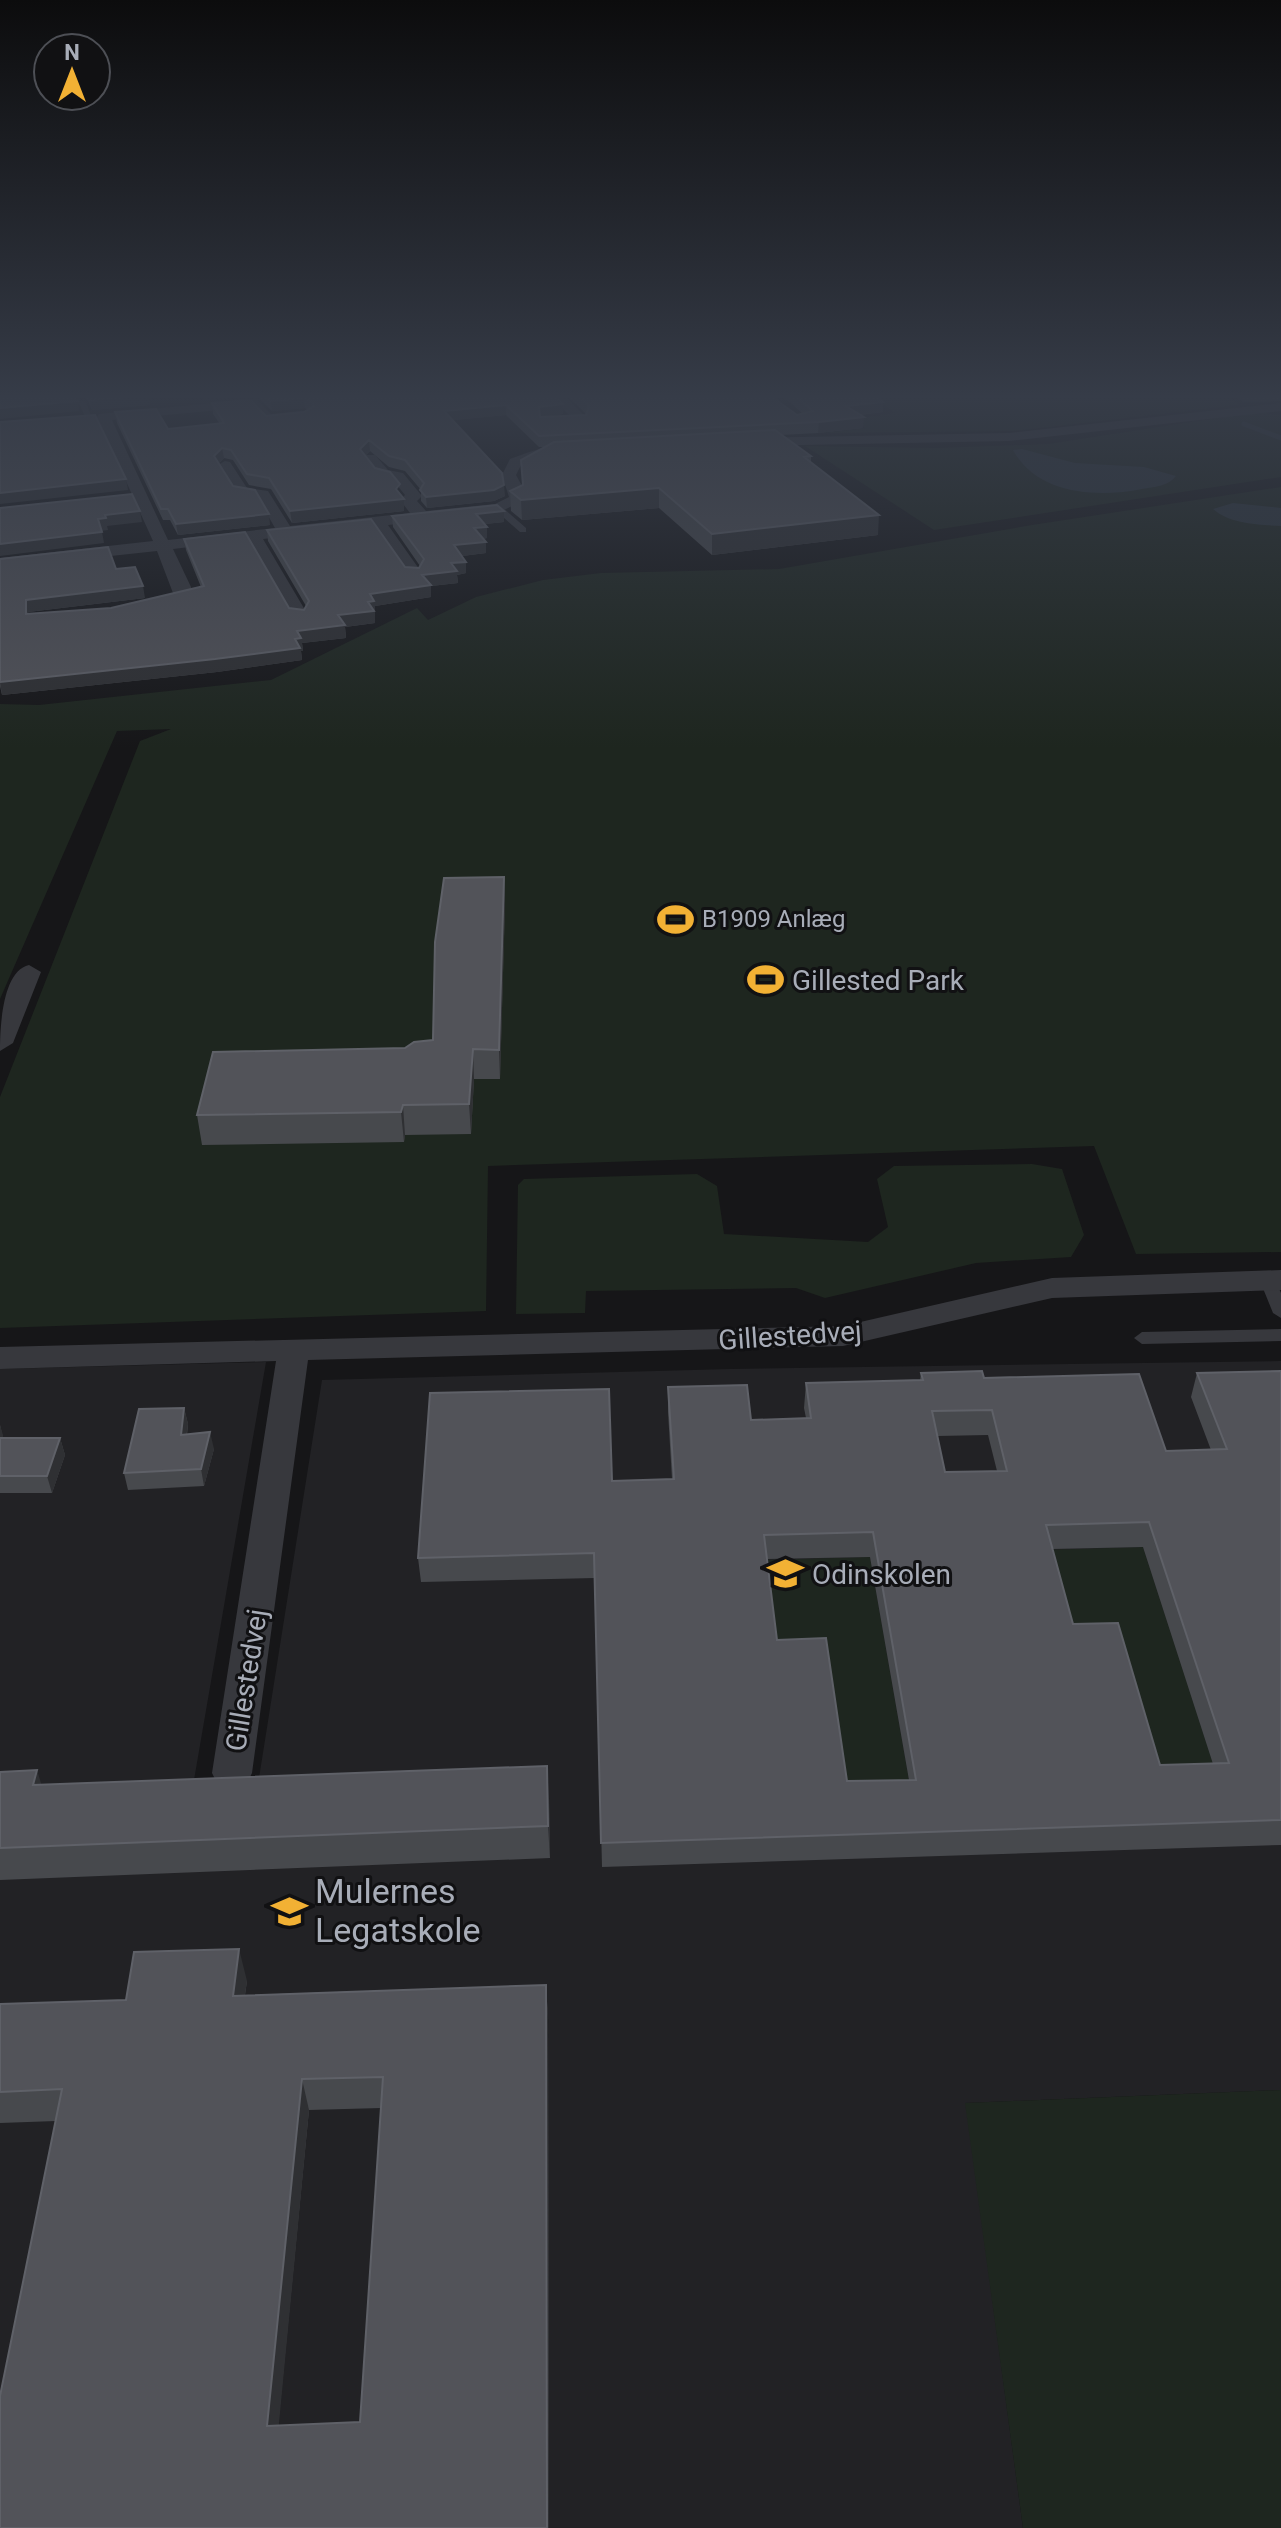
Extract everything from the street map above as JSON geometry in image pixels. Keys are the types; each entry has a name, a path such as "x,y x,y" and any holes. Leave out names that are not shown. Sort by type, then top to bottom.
{"street":[{"path":"135,607 173,601 182,595 164,545 143,512"},
{"path":"273,512 285,532"},
{"path":"418,512 422,517"},
{"path":"0,563 464,512"},
{"path":"377,521 414,573"},
{"path":"253,535 299,615"},
{"path":"0,1043 29,972"},
{"name":"Gillestedvej","path":"0,1358 843,1336 1052,1288 1274,1280"},
{"name":"Gillestedvej","path":"232,1773 294,1350"}],"lane":[{"path":"503,512 523,530"},
{"path":"1274,1280 1281,1313"},
{"path":"1142,1338 1281,1335"}],"shaded area":[{"path":"906,512 1052,512 934,530"},
{"name":"B1909 Anlæg","path":"1117,512 1281,512 1281,1252 1136,1254 1094,1146 488,1166 486,1311 0,1328 0,1097 140,741 171,729 117,731 0,999 0,704 39,705 271,680 417,608 428,620 476,597 543,580 601,573 779,569"},
{"path":"1217,512 1281,512 1281,526 1236,521"},
{"path":"1032,1164 1062,1169 1084,1235 1071,1257 976,1263 825,1298 796,1288 586,1291 585,1313 516,1314 518,1185 524,1179 697,1174 717,1186 724,1234 868,1242 888,1227 877,1179 894,1166"},
{"path":"1281,1361 1281,2090 966,2103 1023,2528 0,2528 0,1369 266,1362 194,1780 259,1778 322,1380 730,1369"},
{"path":"1143,1547 1221,1788 1154,1790 1067,1649 1041,1550"},
{"path":"870,1557 913,1804 844,1806 775,1664 763,1560"},
{"path":"1281,2090 1281,2528 1023,2528 965,2103"}],"building":[{"path":"0,512 131,512 105,515 106,518 98,519 102,532 0,544"},
{"path":"170,512 269,514 176,524"},
{"path":"430,512 495,512 476,514 487,527 474,528 486,542 454,545 466,562 451,563 457,571 422,575 431,585 370,594 374,601 368,602 374,611 338,615 345,625 297,631 301,638 295,639 300,648 0,682 0,559 108,547 116,569 135,567 143,586 26,600 26,614 111,608 204,586 184,539 245,532 289,608 304,610 309,601 267,530 371,519 405,567 419,568 424,559 392,516"},
{"path":"687,512 875,512 879,515 712,534"},
{"path":"504,877 499,1050 473,1049 469,1104 403,1105 401,1112 197,1115 213,1052 405,1048 414,1042 433,1040 435,942 444,878"},
{"path":"982,1371 984,1378 1139,1374 1166,1451 1227,1449 1197,1373 1281,1371 1281,1820 601,1843 594,1553 418,1558 430,1393 609,1389 612,1481 674,1479 668,1387 747,1385 751,1420 811,1418 806,1383 923,1380 921,1373","holes":["992,1410 1007,1471 945,1472 932,1411","1149,1522 1229,1763 1160,1765 1118,1623 1073,1624 1046,1525","873,1532 916,1780 847,1781 826,1638 777,1640 764,1535"]},
{"path":"184,1408 181,1435 210,1432 201,1469 124,1473 139,1409"},
{"path":"0,1438 60,1438 47,1476 0,1476"},
{"path":"547,1766 548,1826 0,1848 0,1772 37,1770 33,1785"},
{"name":"Mulernes Legatskole","path":"239,1949 233,1996 546,1985 547,2528 0,2528 0,2396 62,2089 0,2092 0,2004 126,2000 134,1952","holes":["383,2077 360,2422 267,2426 302,2079"]}],"place":[{"name":"B1909 Anlæg","path":"676,919"},
{"name":"Gillested Park","path":"766,980"},
{"name":"Odinskolen","path":"786,1574"},
{"name":"Mulernes Legatskole","path":"289,1911"}]}
